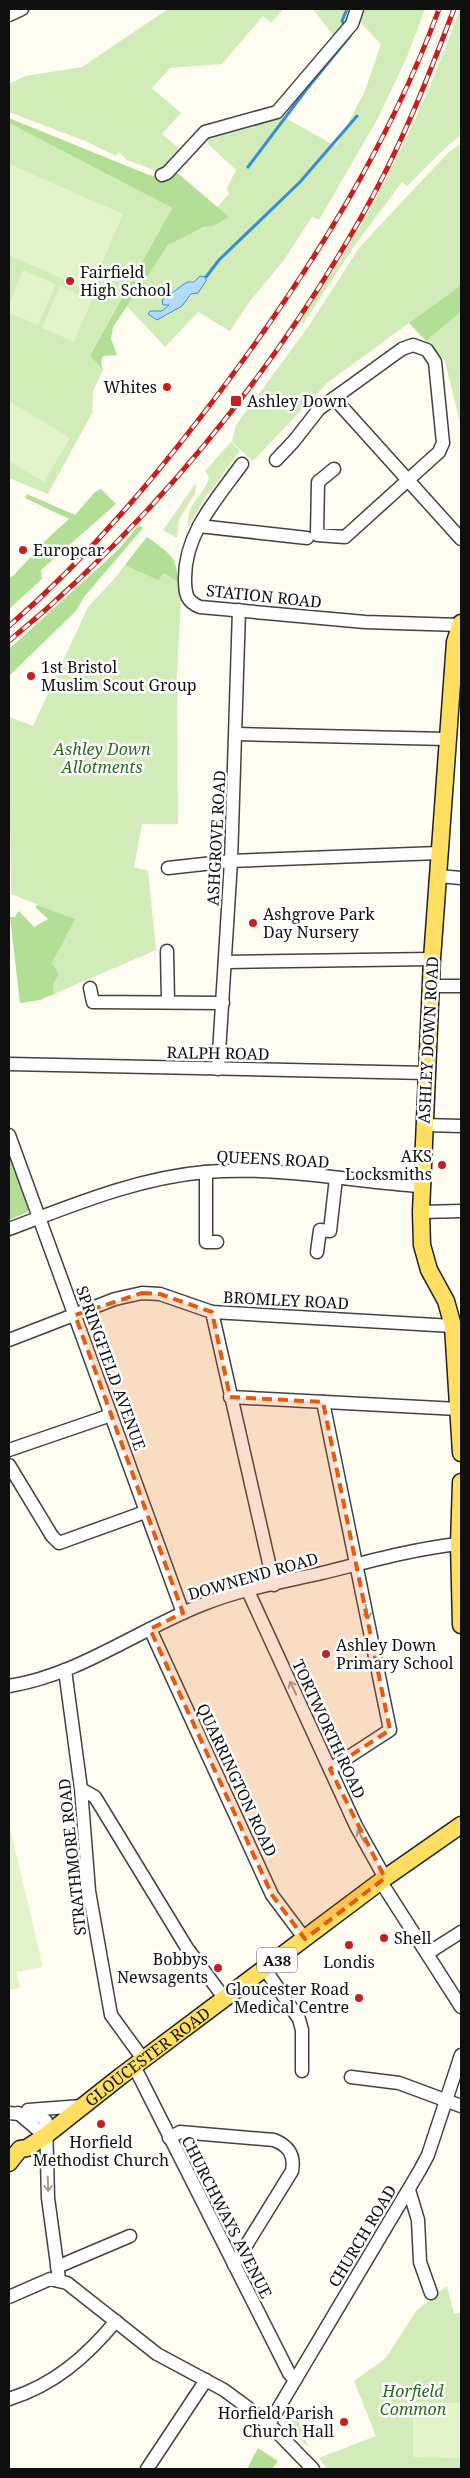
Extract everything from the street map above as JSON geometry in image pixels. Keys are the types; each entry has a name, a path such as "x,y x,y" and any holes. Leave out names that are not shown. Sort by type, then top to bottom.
{"main road":[{"name":"ASHLEY DOWN ROAD","path":"460,624 454,642 456,706 447,739 438,853 420,1212 422,1246 429,1270 446,1301 458,1354 458,1409 461,1453"},
{"path":"461,1482 459,1544 461,1625"},
{"name":"GLOUCESTER ROAD","path":"11,2161 19,2160 26,2154 27,2148 138,2063 383,1880 461,1825"}],"street":[{"path":"9,15 22,9"},
{"path":"162,174 167,173 205,132 277,112 357,28 357,9"},
{"path":"276,460 314,415 334,398 405,347 418,345 431,354 435,362 443,445 437,454 345,537 317,535 318,482 334,469"},
{"path":"334,398 461,539"},
{"name":"STATION ROAD","path":"242,464 199,526 187,554 185,594 188,600 200,607 365,622 460,624"},
{"path":"199,526 306,538"},
{"name":"ASHGROVE ROAD","path":"218,1069 237,734 239,610"},
{"path":"237,734 447,739"},
{"path":"168,868 231,861 438,853"},
{"path":"438,876 461,878"},
{"path":"167,951 168,1002"},
{"path":"225,962 432,959"},
{"path":"431,986 461,986"},
{"path":"90,988 93,1002 223,1003"},
{"name":"RALPH ROAD","path":"9,1064 427,1073"},
{"path":"424,1125 461,1126"},
{"name":"SPRINGFIELD AVENUE","path":"9,1135 183,1613"},
{"name":"QUEENS ROAD","path":"9,1229 111,1191 162,1178 206,1172 265,1171 421,1186"},
{"path":"206,1172 206,1242 217,1242"},
{"path":"317,1252 320,1230 330,1231 336,1178"},
{"path":"420,1212 461,1211"},
{"name":"BROMLEY ROAD","path":"9,1340 115,1299 142,1293 160,1294 212,1312 453,1326"},
{"path":"212,1312 274,1585"},
{"path":"230,1397 458,1409"},
{"path":"323,1402 358,1564 390,1730 330,1769"},
{"path":"9,1450 111,1415"},
{"path":"9,1465 52,1536 59,1543 146,1512"},
{"name":"DOWNEND ROAD","path":"9,1686 43,1678 65,1670 205,1603 407,1551 459,1544"},
{"name":"TORTWORTH ROAD","path":"248,1592 356,1826 383,1880"},
{"name":"QUARRINGTON ROAD","path":"150,1629 272,1895 305,1940"},
{"name":"STRATHMORE ROAD","path":"65,1670 81,1789 89,1891 111,2015 138,2063"},
{"path":"81,1789 94,1797 187,1948 225,1999"},
{"path":"383,1880 428,1953 457,1991 461,2007"},
{"path":"428,1953 461,1932"},
{"path":"265,1969 299,2019 302,2030 302,2071"},
{"name":"CHURCH ROAD","path":"269,2424 428,2155 461,2055"},
{"name":"CHURCHWAYS AVENUE","path":"138,2063 169,2138 295,2380"},
{"path":"351,2077 399,2083 461,2106"},
{"path":"14,2113 32,2109 82,2106"},
{"path":"14,2113 45,2136 48,2198 58,2273 157,2354 206,2380 244,2404 269,2424 313,2469"},
{"path":"169,2138 180,2132 274,2140 282,2143 292,2154 294,2162 292,2171 234,2265"},
{"path":"409,2190 418,2220 417,2244 420,2262 431,2293"},
{"path":"9,2298 130,2236"},
{"path":"9,2400 38,2388 62,2374 82,2358 116,2321"},
{"path":"147,2469 206,2380"}],"highlighted area":[{"path":"142,1293 160,1294 212,1312 230,1397 323,1402 390,1730 330,1769 385,1878 305,1939 272,1895 150,1629 183,1613 75,1315"}],"green space":[{"path":"168,9 283,9 271,23 263,16 222,64 170,68 152,88 181,113 162,134 181,150 169,165 157,171 127,160 119,152 116,156 85,141 9,112 9,84 25,76 82,67"},
{"path":"313,9 355,9 336,39"},
{"path":"360,9 425,9 406,59 378,118 319,220 312,217 284,260 250,301 230,331 198,312 165,347 127,306 154,264 169,245 183,236 229,217 217,207 229,194 227,188 236,170 208,144 207,136 278,114 336,146 365,91 381,44 358,20","holes":["207,278 200,291 189,297 167,315 154,319 150,311 162,311 170,305 165,296 187,282"]},
{"path":"460,9 461,135 446,147 407,186 402,182 355,245 303,324 299,321 324,285 370,210 410,131 445,50"},
{"path":"9,118 149,175 162,177 174,170 229,217 213,226 204,227 168,245 113,327 111,339 117,355 103,356 101,362 103,370 90,355 172,208 9,123"},
{"name":"Fairfield High School","path":"9,123 172,208 90,354 103,370 93,391 92,413 48,494 9,478"},
{"path":"461,144 461,285 327,383 253,461 232,442 236,425 308,327 359,248 450,151"},
{"path":"9,164 123,214 90,291 9,255"},
{"path":"23,270 56,284 38,325 9,313 9,304"},
{"path":"461,285 461,312 426,341 409,323"},
{"path":"60,286 92,300 74,342 42,328"},
{"path":"461,312 461,427 445,361 426,341"},
{"path":"9,401 70,438 44,482 9,461"},
{"path":"231,442 240,451 205,498 188,527 188,518 192,505 203,491 209,477 205,471"},
{"path":"196,483 195,493 179,519 177,538 163,530"},
{"path":"101,489 116,504 41,570 42,579 9,609 9,578 69,519 25,498 27,494 75,515 95,492"},
{"path":"139,525 143,528 84,597 76,611 9,676 9,649 118,550"},
{"name":"Ashley Down Allotments","path":"147,537 167,552 175,561 181,599 177,676 178,824 142,824 134,867 148,871 156,950 54,994 53,985 59,974 52,963 74,919 11,894 9,717 33,726 88,607 115,578"},
{"path":"147,537 170,555 176,566 178,582 164,573 158,580 125,565"},
{"path":"38,905 75,919 52,963 59,974 53,985 54,994 40,1000 20,1003 10,917 15,917 19,911 34,927 48,919 35,907"},
{"path":"9,1154 28,1212 9,1220"},
{"path":"9,1824 43,1967 17,1972 20,1988 9,1990"},
{"name":"Horfield Common","path":"447,2286 454,2314 461,2312 461,2469 327,2469 319,2458 376,2436 354,2381 386,2358 416,2311"},
{"path":"413,2402 461,2403 461,2458 413,2457"},
{"path":"290,2406 294,2408 308,2447 284,2422 283,2417"},
{"path":"258,2448 278,2461 272,2469 247,2469"}],"water":[{"path":"200,276 206,277 206,281 198,293 191,294 182,306 157,320 148,314 150,311 162,311 169,305 163,305 162,300 187,282 194,282"}],"waterway":[{"path":"344,24 342,21 347,9"},
{"path":"248,167 306,90 350,36"},
{"path":"206,277 219,260 300,182 357,116"}],"railway":[{"path":"9,626 68,571 150,481 257,341 317,251 372,157 397,109 439,9"},
{"path":"9,641 62,595 112,547 160,496 249,389 328,274 363,214 413,113 454,9"}],"place":[{"name":"Fairfield High School","path":"70,281"},
{"name":"Whites","path":"167,387"},
{"name":"Ashley Down","path":"236,401"},
{"name":"Europcar","path":"23,550"},
{"name":"1st Bristol Muslim Scout Group","path":"31,676"},
{"name":"Ashgrove Park Day Nursery","path":"253,923"},
{"name":"AKS Locksmiths","path":"442,1165"},
{"name":"Ashley Down Primary School","path":"326,1654"},
{"name":"Shell","path":"384,1938"},
{"name":"Londis","path":"349,1945"},
{"name":"Bobbys Newsagents","path":"218,1968"},
{"name":"Gloucester Road Medical Centre","path":"359,1998"},
{"name":"Horfield Methodist Church","path":"101,2124"},
{"name":"Horfield Parish Church Hall","path":"344,2422"}]}
